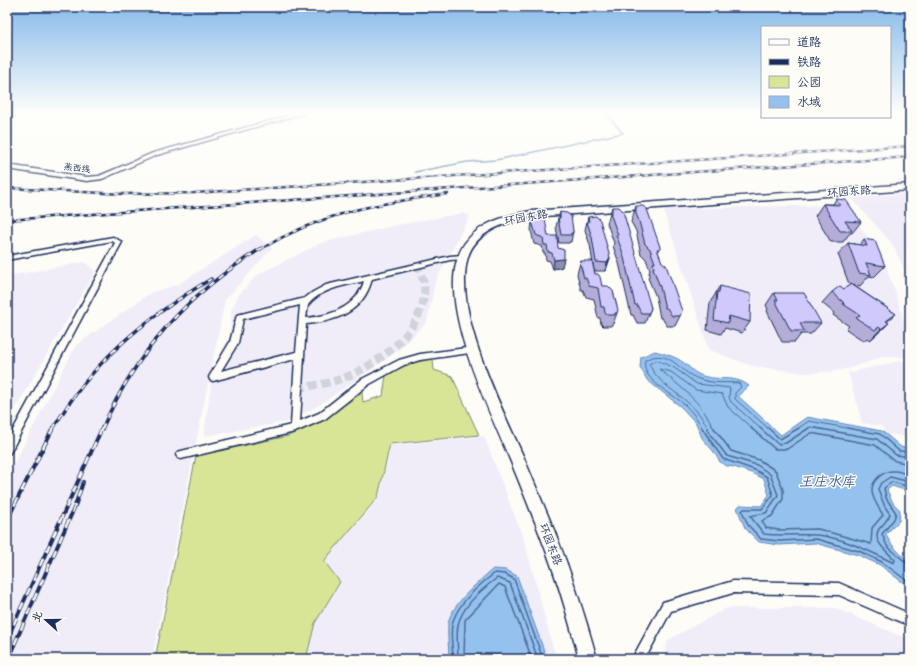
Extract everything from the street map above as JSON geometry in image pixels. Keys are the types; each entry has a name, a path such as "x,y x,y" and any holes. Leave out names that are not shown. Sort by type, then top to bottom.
{"street":[{"name":"燕西线","path":"7,167 87,179 100,178 155,154 191,144"},
{"name":"环园东路","path":"588,659 560,566 482,376 465,322 461,301 459,274 462,257 471,243 483,230 506,219 531,214 910,187"},
{"path":"7,258 113,239 119,242 7,450"},
{"path":"300,354 213,377 234,343 240,317 305,302 326,288 450,258 462,257"},
{"path":"302,321 325,319 345,311 361,298 367,288 369,278"},
{"path":"295,428 302,321 305,302"},
{"path":"181,455 295,428 322,416 365,382 402,362 420,357 474,350"},
{"path":"638,659 667,606 733,587 840,589 910,620"}],"shaded area":[{"path":"910,193 910,281 891,242 851,198"},
{"path":"838,205 845,208 880,253 894,288 910,342 910,357 882,357 851,368 830,372 805,373 752,366 709,350 663,209"},
{"path":"463,213 470,216 435,282 427,322 399,350 321,404 287,422 204,436 213,368 230,336 231,311 238,296 257,275 321,243 392,226"},
{"path":"256,235 272,248 225,300 152,659 7,659 7,477 76,345 152,292 177,285"},
{"path":"85,262 95,272 7,423 7,276"},
{"path":"899,361 910,363 910,437 887,434 882,426 862,423 848,372 855,373 857,371"},
{"path":"484,436 525,543 556,659 307,659 315,623 341,582 324,561 379,498 391,445"},
{"path":"727,608 835,608 910,640 910,659 663,659 668,640"}],"green space":[{"path":"433,359 434,370 452,376 479,435 390,444 378,497 324,561 340,582 315,623 306,659 155,659 196,456 288,436 324,418 362,393 363,402 383,396 386,375 410,363"}],"water":[{"name":"王庄水库","path":"655,351 677,359 686,364 694,372 705,377 737,380 749,386 738,396 781,435 807,417 882,431 901,447 910,449 910,492 892,486 887,490 893,503 900,510 899,521 886,534 893,546 910,564 910,588 880,565 858,555 815,543 779,545 759,542 745,528 737,508 740,505 761,506 769,495 764,479 754,474 727,466 720,462 702,438 696,423 681,407 647,380 640,367 641,357"},
{"path":"493,569 506,570 517,576 547,659 449,659 448,624 450,617 466,594"}],"building":[{"path":"836,199 846,200 861,222 845,221 852,231 840,231 823,204 840,205"},
{"path":"636,206 643,206 647,209 660,247 660,249 657,249 662,262 666,265 682,311 680,316 672,316 667,308 665,308 660,287 653,268 653,263 655,263 650,249 645,244 635,211"},
{"path":"612,207 619,207 623,211 651,308 649,313 641,313 637,305 635,305 623,253 610,213 612,213"},
{"path":"560,212 567,213 571,216 573,233 571,233 571,235 561,235 558,218 560,218"},
{"path":"541,215 545,219 548,236 557,236 558,248 564,250 564,259 554,260 552,253 548,252 547,245 544,245 543,238 536,235 532,221 534,221 533,216"},
{"path":"596,216 600,220 610,258 607,263 596,262 592,237 587,222 589,222 588,217"},
{"path":"864,239 875,241 885,266 866,263 871,275 859,273 848,243 867,246"},
{"path":"581,261 592,261 595,274 598,274 600,277 602,286 608,286 613,291 618,310 615,315 607,315 604,307 601,307 598,288 589,286 586,278 584,278 580,263"},
{"path":"851,284 896,314 886,321 889,323 881,329 879,327 875,330 856,318 860,315 843,304 844,303 832,292 840,286 844,289"},
{"path":"720,286 751,294 750,322 729,316 728,323 714,320 717,292 719,292"},
{"path":"774,293 804,293 821,323 800,323 804,331 791,331 775,300 778,300"}],"waterway":[{"path":"415,172 467,162 496,160 571,144"}],"tunnel":[{"path":"298,388 332,382 357,372 372,364 399,342 419,315 423,300 424,284 418,266"}],"railway":[{"path":"7,188 123,194 194,193 910,146"},
{"path":"7,220 910,157"},
{"path":"261,249 284,236 307,226 352,211 398,201 448,194"},
{"path":"102,429 131,374 148,349 167,326 188,304 211,284 235,265 262,248"},
{"path":"53,429 68,405 102,362 142,326 211,279"},
{"path":"7,520 53,428"},
{"path":"7,639 102,428"},
{"path":"8,659 75,506 83,482"}]}
